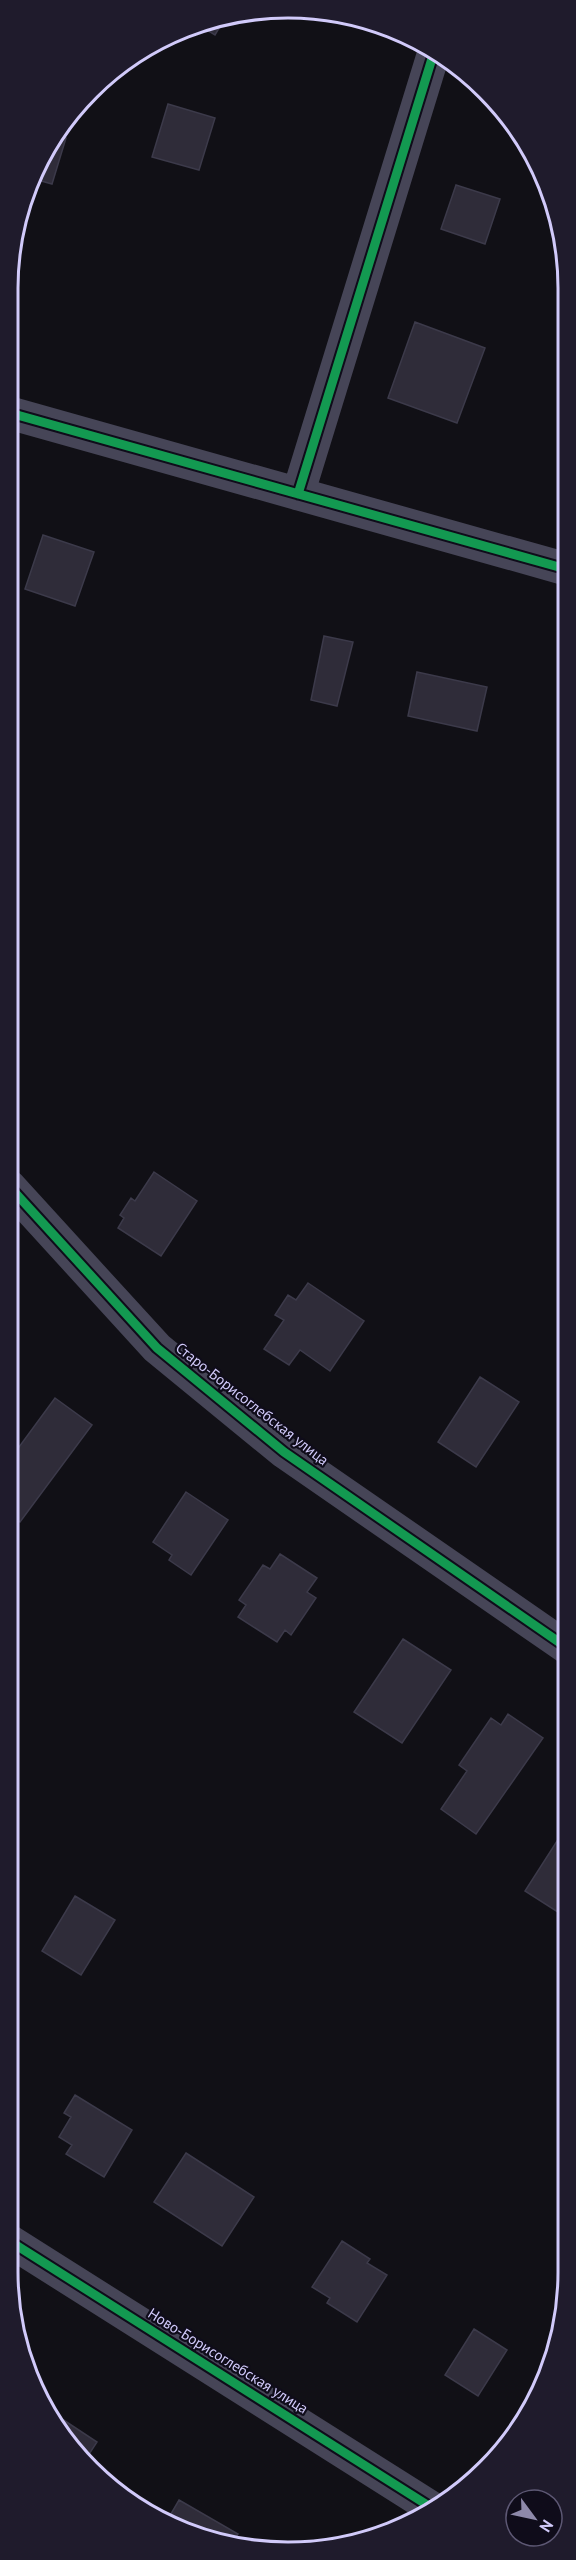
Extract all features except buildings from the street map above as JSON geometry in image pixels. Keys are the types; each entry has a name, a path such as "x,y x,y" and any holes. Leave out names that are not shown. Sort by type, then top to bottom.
{"street":[{"path":"298,494 432,60"},
{"path":"18,415 558,567"},
{"name":"Старо-Борисоглебская улица","path":"18,1196 157,1348 284,1452 558,1641"},
{"name":"Ново-Борисоглебская улица","path":"18,2246 426,2504"}],"cycle path":[{"path":"298,494 432,60"},
{"path":"18,415 558,567"},
{"path":"18,1196 157,1348 284,1452 558,1641"},
{"path":"18,2246 426,2504"}]}
